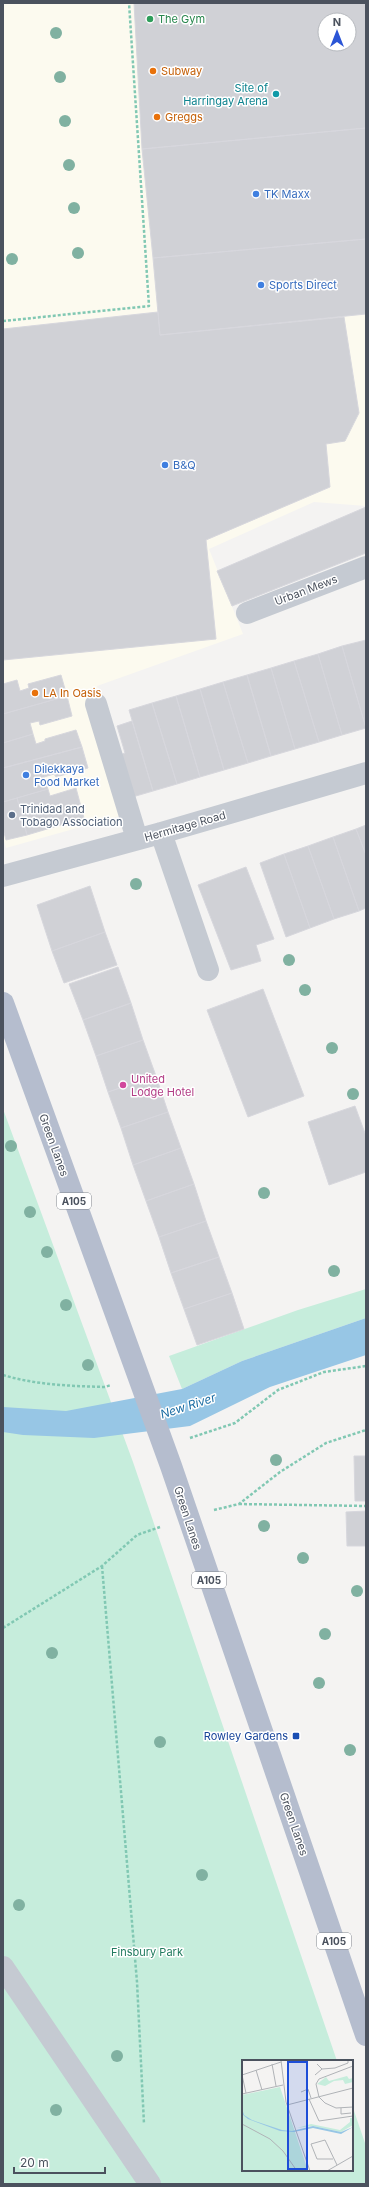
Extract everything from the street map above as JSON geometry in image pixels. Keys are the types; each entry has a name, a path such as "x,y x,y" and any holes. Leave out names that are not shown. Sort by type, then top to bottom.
{"main road":[{"name":"Green Lanes","path":"3,1003 171,1466 366,2035"}],"street":[{"name":"Urban Mews","path":"247,613 366,567"},
{"path":"96,704 137,839"},
{"name":"Hermitage Road","path":"3,876 161,833 366,773"},
{"path":"161,833 208,970"},
{"path":"3,1967 150,2184"}],"path":[{"path":"3,321 149,306 129,3"},
{"path":"190,1439 235,1423 278,1390 324,1372 366,1366"},
{"path":"3,1375 17,1379 62,1386 105,1387 111,1385"},
{"path":"239,1504 280,1472 326,1443 366,1430"},
{"path":"214,1510 239,1504 366,1506"},
{"path":"3,1628 102,1566 137,1535 160,1527"},
{"path":"102,1566 137,1982 144,2130"}],"shaded area":[{"path":"3,3 366,3 366,506 314,502 209,549 243,634 97,686 134,812 6,848 3,838"}],"green space":[{"name":"Finsbury Park","path":"3,1109 133,1462 337,2060 242,2060 242,2171 353,2171 353,2108 366,2146 366,2184 3,2184"},
{"path":"366,1289 366,1318 242,1361 182,1389 169,1356 298,1310"}],"water":[{"name":"New River","path":"366,1318 366,1355 270,1387 190,1426 94,1438 23,1435 3,1432 3,1407 66,1411 182,1389 242,1361"}],"building":[{"path":"134,3 366,3 366,128 142,149"},
{"name":"TK Maxx","path":"366,128 366,239 153,258 142,149"},
{"name":"Sports Direct","path":"366,239 366,314 160,335 153,258"},
{"name":"B&Q","path":"158,312 160,335 344,317 359,413 345,441 326,444 330,487 206,540 216,639 3,660 3,329"},
{"path":"366,507 366,553 232,606 217,571"},
{"path":"366,640 366,728 342,646"},
{"path":"342,646 366,728 342,735 318,654"},
{"path":"318,654 342,735 319,742 294,661"},
{"path":"294,661 319,742 295,749 271,668"},
{"path":"271,668 295,749 271,756 247,675"},
{"name":"LA In Oasis","path":"61,675 67,696 3,714 3,684 17,680 20,691 29,688 28,684"},
{"path":"247,675 271,756 248,763 223,682"},
{"path":"223,682 248,763 224,770 200,689"},
{"path":"200,689 224,770 200,777 176,696"},
{"path":"67,696 72,716 40,725 39,721 30,723 33,734 3,743 3,714"},
{"path":"176,696 200,777 177,784 152,703"},
{"path":"152,703 177,784 153,791 129,710"},
{"path":"132,721 153,791 129,798 117,756 125,753 117,726"},
{"path":"76,730 82,747 3,768 3,743 33,734 36,744 45,741 45,739"},
{"name":"Dilekkaya Food Market","path":"82,747 88,768 56,777 54,774 44,777 48,789 3,802 3,768"},
{"path":"76,788 84,818 27,835 17,798 48,789 50,796"},
{"name":"Trinidad and Tobago Association","path":"17,798 27,835 6,840 3,829 3,802"},
{"path":"366,825 366,855 356,829"},
{"path":"356,829 366,855 366,908 359,911 333,837"},
{"path":"333,837 359,911 334,919 308,846"},
{"path":"308,846 334,919 310,928 284,854"},
{"path":"284,854 310,928 286,937 260,863"},
{"path":"246,867 274,939 256,945 261,961 231,970 198,885"},
{"path":"90,886 105,932 52,951 37,905"},
{"path":"105,932 117,965 64,983 52,951"},
{"path":"118,967 131,1003 83,1020 69,984"},
{"path":"263,989 304,1096 248,1117 207,1010"},
{"path":"131,1003 143,1040 96,1056 83,1020"},
{"path":"143,1040 156,1076 108,1092 96,1056"},
{"path":"156,1076 168,1112 121,1128 108,1092"},
{"path":"355,1106 366,1136 366,1172 329,1185 308,1122"},
{"path":"168,1112 181,1148 133,1165 121,1128"},
{"path":"181,1148 194,1184 146,1201 133,1165"},
{"path":"194,1184 206,1221 159,1237 146,1201"},
{"path":"206,1221 219,1257 171,1273 159,1237"},
{"path":"219,1257 232,1293 184,1309 171,1273"},
{"path":"232,1293 244,1329 197,1345 184,1309"},
{"path":"354,1456 366,1456 366,1501 355,1501"},
{"path":"366,1511 366,1546 347,1546 346,1512"}],"place":[{"name":"The Gym","path":"150,19"},
{"name":"Subway","path":"153,71"},
{"name":"Site of Harringay Arena","path":"276,94"},
{"name":"Greggs","path":"157,117"},
{"name":"TK Maxx","path":"256,194"},
{"name":"Sports Direct","path":"261,285"},
{"name":"B&Q","path":"165,465"},
{"name":"LA In Oasis","path":"35,693"},
{"name":"Dilekkaya Food Market","path":"26,775"},
{"name":"Trinidad and Tobago Association","path":"12,815"},
{"name":"United Lodge Hotel","path":"123,1085"},
{"name":"Rowley Gardens","path":"296,1736"}]}
